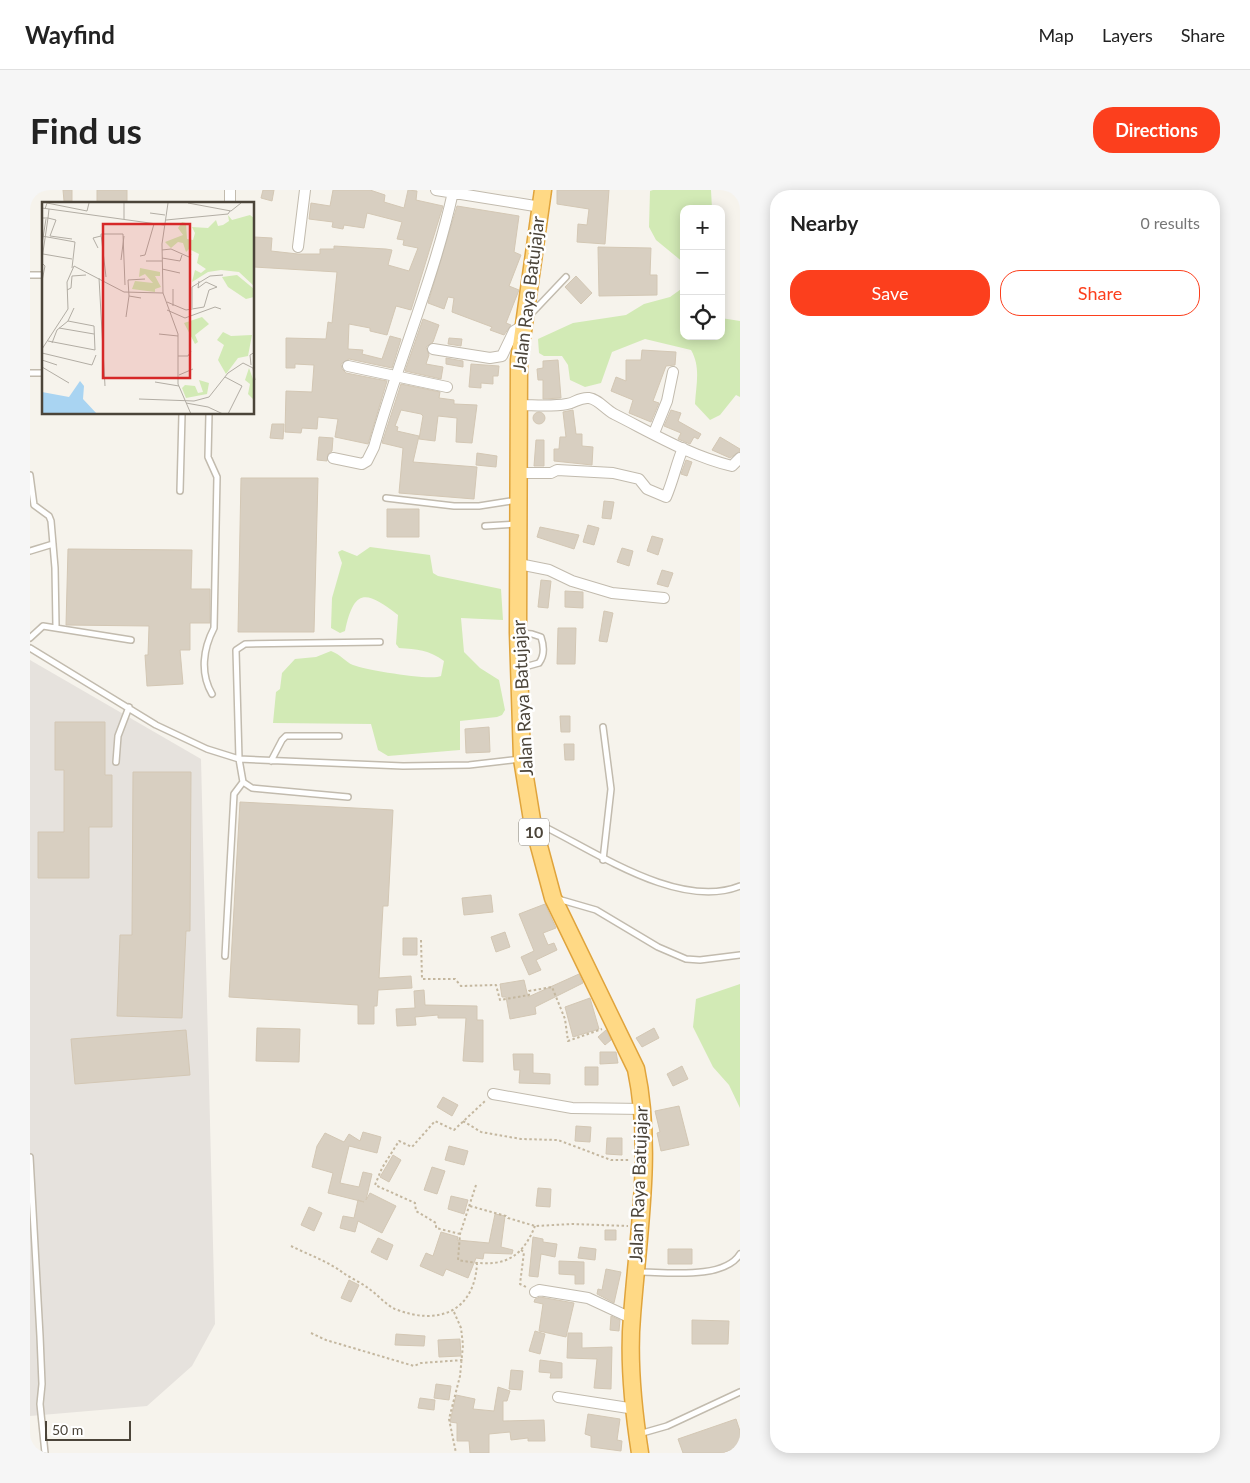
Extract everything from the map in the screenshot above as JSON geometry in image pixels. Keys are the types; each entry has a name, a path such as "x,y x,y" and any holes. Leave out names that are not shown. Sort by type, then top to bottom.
{"highway":[{"name":"Jalan Raya Batujajar","path":"543,190 522,325 518,404 518,633 522,759 532,820 553,898 636,1069 643,1110 640,1227 632,1318 634,1409 640,1453"}],"street":[{"path":"298,247 304,190"},
{"path":"436,190 541,207"},
{"path":"332,458 362,464 367,461 374,447 395,377 430,277 444,230 452,192"},
{"path":"433,349 490,358 502,356 514,331 522,325"},
{"path":"348,366 447,387"},
{"path":"654,434 666,401 673,372"},
{"path":"518,404 562,405 570,404 578,398 590,398 598,401 602,407 683,448 732,466 740,458"},
{"path":"518,473 551,473 557,470 613,473 639,479 647,489 666,497 675,476 674,472 683,448"},
{"path":"519,564 549,570 572,581 612,593 664,598"},
{"path":"493,1094 572,1108 643,1110"},
{"path":"535,1292 539,1290 588,1298 632,1318"},
{"path":"558,1397 634,1409"}],"lane":[{"path":"522,325 566,277"},
{"path":"180,491 182,415"},
{"path":"209,415 208,456 218,477 218,512 214,628 206,643 203,662 212,694"},
{"path":"30,474 34,505 49,516 53,544 56,626"},
{"path":"386,498 454,506 479,506 518,500"},
{"path":"485,526 519,524"},
{"path":"30,551 53,544"},
{"path":"30,638 43,626 56,626 131,640"},
{"path":"518,633 541,637 544,645 543,658 539,663 520,668"},
{"path":"225,956 234,794 243,782 239,758 236,650 245,644 380,642"},
{"path":"30,648 156,725 207,749 239,758 404,766 469,765 522,759"},
{"path":"116,762 118,736 129,708"},
{"path":"603,860 611,789 604,727"},
{"path":"271,761 286,736 339,736"},
{"path":"243,782 252,788 348,797"},
{"path":"532,820 603,860 664,886 707,893 740,886"},
{"path":"553,898 596,910 658,946 686,959 700,960 740,956"},
{"path":"30,1157 42,1384 40,1404 45,1453"},
{"path":"636,1272 713,1272 730,1264 740,1254"},
{"path":"637,1434 666,1426 740,1392"}],"path":[{"path":"420,940 422,979 455,979 461,986 496,985 500,1000 529,995 530,991 552,987 565,1019 568,1041 602,1029"},
{"path":"460,1234 436,1228 436,1223 416,1211 415,1202 375,1185 382,1168 399,1141 412,1148 434,1121 454,1130 493,1094"},
{"path":"464,1121 481,1132 521,1139 558,1140 611,1160 643,1160"},
{"path":"476,1185 460,1234 458,1260 477,1264 504,1262 521,1250 535,1226"},
{"path":"470,1206 535,1226 573,1224 640,1227"},
{"path":"290,1246 366,1286 393,1309 413,1314 429,1315 454,1312 465,1302 472,1289 477,1264"},
{"path":"521,1250 524,1252 520,1284 535,1292"},
{"path":"454,1312 461,1328 462,1360 449,1419 456,1453"},
{"path":"311,1333 326,1340 414,1366 420,1363 462,1360"}],"shaded area":[{"path":"30,660 201,759 215,1324 192,1366 147,1406 30,1416"}],"green space":[{"path":"711,190 712,205 680,205 680,260 656,240 649,227 650,191"},
{"path":"680,290 680,340 725,340 725,319 740,321 740,397 736,395 720,415 710,420 695,404 697,370 691,350 645,339 612,352 601,383 585,387 570,380 568,365 562,356 544,356 539,353 538,339 573,323 626,315 644,304 670,297"},
{"path":"370,547 430,555 433,573 438,576 501,589 503,620 461,618 464,652 480,668 499,680 505,710 502,715 497,717 460,721 460,750 388,756 378,750 371,724 273,723 276,692 280,689 282,673 295,659 316,657 331,651 350,664 360,667 412,676 441,676 444,661 438,657 423,651 399,648 396,644 398,615 377,601 370,598 357,600 345,631 340,633 331,628 332,598 342,563 338,552 342,550 357,556"},
{"path":"740,984 740,1108 729,1085 713,1067 693,1027 696,999"}],"building":[{"path":"63,190 72,190 72,201 64,201"},
{"path":"97,190 127,190 127,202 97,202"},
{"path":"263,190 274,190 272,201 261,198"},
{"path":"333,190 370,190 385,195 384,202 404,208 408,190 417,191 416,200 443,206 411,310 396,306 387,335 370,331 370,328 349,324 348,349 363,350 362,354 382,359 390,336 401,339 392,368 349,359 341,364 342,369 346,373 387,381 368,444 335,437 338,419 318,417 317,429 302,428 301,433 285,432 286,391 312,392 314,365 295,364 295,368 286,368 286,338 326,339 328,322 332,323 337,272 255,267 255,237 272,238 271,251 298,254 320,254 320,249 334,249 334,246 392,250 388,265 409,271 418,248 403,245 404,240 397,239 402,222 367,213 364,228 344,225 343,229 332,227 333,222 309,219 311,203 330,206"},
{"path":"557,190 609,190 605,244 577,242 578,224 587,225 589,209 557,204"},
{"path":"457,206 519,216 514,252 521,255 509,286 519,290 506,323 511,325 504,335 490,330 492,327 452,312 454,298 448,297 444,309 428,303"},
{"path":"598,247 651,248 650,275 657,275 657,295 599,296"},
{"path":"576,276 592,293 581,304 565,287"},
{"path":"423,319 439,325 433,342 426,347 429,355 426,364 443,367 441,379 405,371"},
{"path":"449,338 462,339 461,346 448,344"},
{"path":"642,350 676,352 675,365 666,366 653,401 659,403 651,422 629,413 633,400 611,391 616,377 626,381 626,360 641,360"},
{"path":"446,358 463,361 463,367 446,364"},
{"path":"558,360 561,398 543,399 543,380 538,380 537,369 543,368 543,361"},
{"path":"471,364 499,366 498,376 493,376 493,384 481,383 481,388 469,387"},
{"path":"401,384 440,392 439,398 454,400 454,404 477,405 472,443 456,442 457,418 438,416 435,441 419,439 423,416 421,414 401,410 395,426 398,427 397,431 419,436 413,462 477,467 474,499 399,493 403,448 382,443"},
{"path":"573,410 576,434 582,434 582,446 593,447 592,465 554,461 554,449 559,449 560,437 566,437 563,412"},
{"path":"671,410 681,413 678,421 701,434 698,439 694,437 690,444 678,439 681,433 664,426"},
{"path":"537,412 541,412 545,418 541,424 537,424 533,420 533,416"},
{"path":"272,424 284,424 283,439 270,438"},
{"path":"319,437 333,438 332,451 328,454 327,461 317,460"},
{"path":"720,437 740,449 740,451 730,458 712,450"},
{"path":"536,440 544,440 544,466 534,466"},
{"path":"477,453 497,456 496,467 476,465"},
{"path":"686,460 692,462 687,476 681,474"},
{"path":"241,478 318,478 314,632 238,632"},
{"path":"604,501 614,502 611,519 602,518"},
{"path":"387,509 419,509 419,537 387,537"},
{"path":"588,525 599,528 594,545 583,542"},
{"path":"540,527 579,535 574,549 537,537"},
{"path":"652,536 663,539 658,555 647,551"},
{"path":"622,548 633,551 629,566 617,562"},
{"path":"68,549 192,550 191,589 210,589 210,623 190,623 190,650 180,650 183,684 147,686 145,655 148,655 149,626 66,625"},
{"path":"662,570 673,573 668,587 657,584"},
{"path":"541,580 551,581 548,608 538,607"},
{"path":"565,591 583,592 583,608 565,607"},
{"path":"604,611 613,613 607,642 599,641"},
{"path":"558,628 576,628 575,664 557,664"},
{"path":"560,716 570,716 570,732 561,732"},
{"path":"55,722 105,722 105,775 112,775 112,827 89,827 89,878 38,878 38,832 64,832 64,770 55,770"},
{"path":"489,727 490,752 466,753 465,729"},
{"path":"564,744 574,744 574,760 565,760"},
{"path":"133,772 191,772 190,931 186,931 182,1018 117,1016 120,935 132,935"},
{"path":"240,802 393,810 388,906 383,906 379,978 411,976 412,988 378,990 377,1006 374,1006 374,1024 358,1024 358,1005 229,997"},
{"path":"491,895 493,912 464,915 462,898"},
{"path":"545,904 556,928 543,933 548,945 554,943 557,950 536,960 541,970 529,975 521,957 534,951 519,914"},
{"path":"505,932 510,947 496,952 491,937"},
{"path":"403,938 417,938 417,955 403,955"},
{"path":"579,974 583,983 535,1007 536,1014 510,1019 506,997 502,997 500,984 524,980 528,997"},
{"path":"424,990 425,1005 477,1006 477,1020 483,1020 483,1062 463,1061 466,1018 438,1018 438,1015 415,1017 416,1025 397,1026 396,1009 415,1008 414,991"},
{"path":"590,998 599,1029 573,1037 565,1007"},
{"path":"257,1028 300,1029 299,1062 256,1061"},
{"path":"654,1028 659,1038 642,1047 636,1038"},
{"path":"186,1030 190,1075 75,1084 71,1039"},
{"path":"606,1030 611,1040 605,1045 598,1037"},
{"path":"600,1052 616,1052 618,1063 600,1064"},
{"path":"513,1054 533,1054 533,1073 550,1074 550,1084 519,1083 520,1070 514,1070"},
{"path":"682,1066 688,1079 673,1086 667,1074"},
{"path":"585,1067 598,1067 598,1085 585,1085"},
{"path":"443,1097 458,1105 452,1116 437,1107"},
{"path":"679,1106 689,1145 661,1151 657,1133 660,1132 655,1111"},
{"path":"576,1126 591,1127 590,1142 575,1141"},
{"path":"363,1132 381,1137 377,1153 349,1146 340,1183 359,1187 363,1172 372,1174 366,1200 370,1193 396,1206 382,1233 358,1221 355,1232 340,1228 343,1216 354,1218 358,1200 328,1193 333,1173 312,1167 317,1146 325,1133 344,1142 349,1134 360,1141"},
{"path":"607,1138 622,1138 622,1155 606,1154"},
{"path":"449,1146 468,1151 464,1165 445,1160"},
{"path":"393,1155 401,1160 389,1182 380,1177"},
{"path":"432,1167 445,1171 437,1194 424,1190"},
{"path":"538,1188 551,1189 550,1207 536,1206"},
{"path":"451,1196 468,1200 464,1214 448,1209"},
{"path":"309,1207 322,1213 314,1231 301,1225"},
{"path":"495,1214 505,1216 501,1247 513,1250 512,1254 484,1253 483,1259 476,1258 468,1278 446,1269 443,1276 420,1266 426,1253 433,1256 441,1232 458,1237 457,1240 489,1243"},
{"path":"605,1230 616,1230 616,1240 605,1240"},
{"path":"533,1237 543,1239 543,1242 557,1244 555,1257 541,1254 538,1277 529,1276"},
{"path":"378,1238 393,1245 387,1260 371,1252"},
{"path":"580,1247 596,1249 595,1260 578,1258"},
{"path":"668,1249 692,1249 692,1264 668,1264"},
{"path":"559,1261 584,1262 584,1284 575,1284 575,1275 559,1274"},
{"path":"606,1269 621,1272 614,1303 597,1294 598,1289 602,1290"},
{"path":"349,1280 359,1285 351,1302 341,1298"},
{"path":"540,1297 574,1303 566,1337 539,1331 543,1304 534,1302 535,1299"},
{"path":"611,1316 620,1320 619,1331 610,1330"},
{"path":"692,1320 729,1321 728,1344 692,1344"},
{"path":"535,1331 545,1334 540,1354 529,1351"},
{"path":"568,1333 582,1333 582,1348 612,1347 611,1389 594,1388 597,1359 567,1358"},
{"path":"396,1334 425,1336 424,1346 395,1345"},
{"path":"460,1339 461,1356 439,1357 438,1340"},
{"path":"540,1360 562,1363 562,1378 550,1378 551,1373 539,1372"},
{"path":"511,1370 523,1371 521,1390 509,1389"},
{"path":"436,1384 451,1386 449,1400 434,1398"},
{"path":"498,1387 510,1391 507,1401 503,1401 503,1421 544,1420 545,1441 528,1441 528,1438 511,1440 510,1432 489,1434 489,1453 470,1453 469,1441 457,1441 457,1423 450,1422 456,1395 475,1399 473,1409 494,1411"},
{"path":"420,1398 435,1400 434,1410 418,1408"},
{"path":"588,1414 620,1419 617,1440 622,1441 621,1451 591,1447 591,1436 585,1434"},
{"path":"736,1419 740,1431 740,1447 723,1453 683,1453 678,1439"}]}
